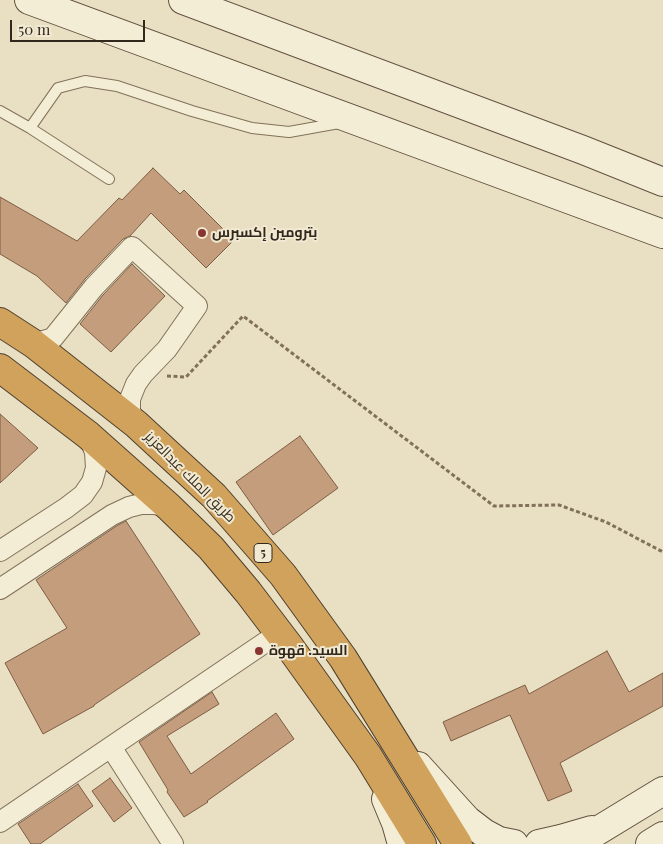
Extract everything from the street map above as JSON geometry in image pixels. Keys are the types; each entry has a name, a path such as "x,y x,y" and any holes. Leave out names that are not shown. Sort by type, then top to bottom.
{"highway":[{"name":"طريق الملك عبدالعزيز","path":"0,322 34,344 136,424 214,496 283,575 343,658 458,844"},
{"path":"0,368 88,435 169,507 210,548 280,633 368,756 422,844"}],"main road":[{"path":"29,0 663,234"},
{"path":"183,0 583,150 663,182"},
{"path":"394,740 467,820 484,833 499,841 514,844"},
{"path":"368,756 396,823 402,844"},
{"path":"576,844 663,791"},
{"path":"539,844 607,825"},
{"path":"650,844 663,836"}],"street":[{"path":"34,344 53,338 94,287 132,247 197,306 167,349 142,374 136,384 130,399 130,410 136,424"},
{"path":"0,551 83,495 92,482 96,468 95,452 88,435"},
{"path":"0,589 112,514 141,504 169,507"},
{"path":"66,508 84,532"},
{"path":"0,822 280,633"},
{"path":"111,747 173,844"}],"lane":[{"path":"30,128 58,88 85,81 117,86 252,128 288,132 355,120"},
{"path":"0,111 30,128 109,180"}],"path":[{"path":"142,374 186,377 242,316 494,506 559,505 606,522 663,552"}],"building":[{"path":"153,168 180,194 184,190 234,240 206,268 151,213 85,279 66,303 37,276 0,254 0,197 77,241 119,198 122,200"},
{"path":"132,264 165,296 111,352 80,324 103,295"},
{"path":"0,414 38,448 0,483"},
{"path":"300,436 338,488 273,535 236,482"},
{"path":"126,521 200,634 94,706 43,734 5,663 67,628 36,580"},
{"path":"607,651 629,692 663,673 663,706 560,763 572,791 548,801 510,715 451,741 443,722 525,685 529,694"},
{"path":"212,692 219,704 167,736 191,774 276,713 294,739 208,802 184,817 167,792 168,790 139,742"},
{"path":"110,778 132,808 114,822 92,791"},
{"path":"78,784 93,806 40,844 31,844 18,824"}],"place":[{"name":"بترومين إكسبرس","path":"202,233"},
{"name":"السيد. قهوة","path":"259,651"}]}
